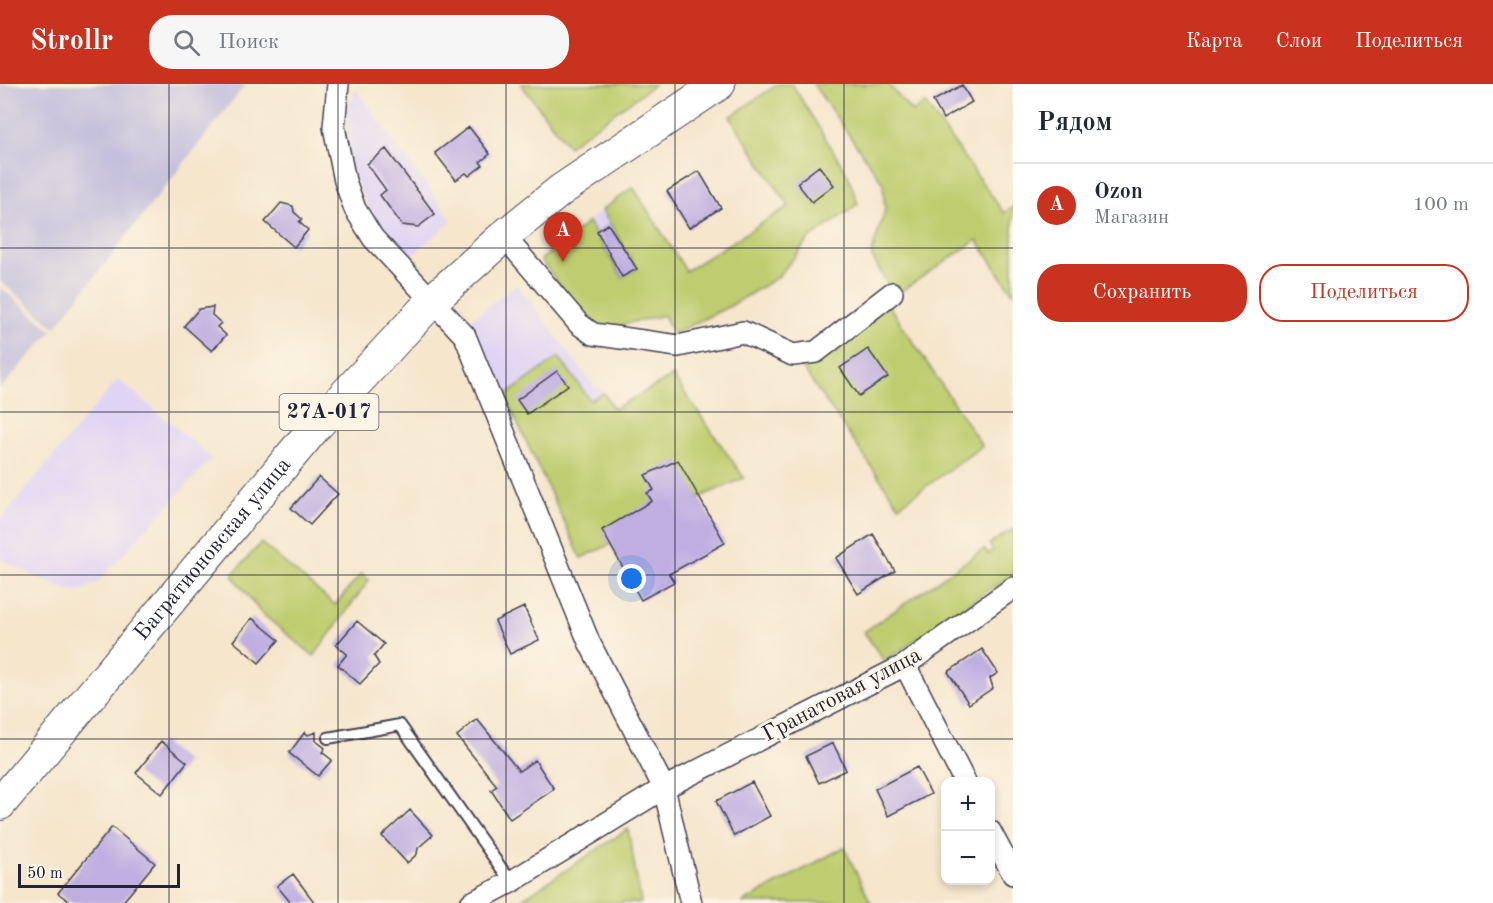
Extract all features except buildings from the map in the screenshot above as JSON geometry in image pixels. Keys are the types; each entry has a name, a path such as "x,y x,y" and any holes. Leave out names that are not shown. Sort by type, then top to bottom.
{"main road":[{"name":"Багратионовская улица","path":"0,804 316,426 434,300 504,236 561,190 719,84"}],"street":[{"path":"338,84 334,127 345,181 355,209 374,238 465,336 589,642 664,788 691,903"},
{"path":"504,236 579,324 593,334 678,346 743,332 793,355 816,352 892,293"},
{"name":"Гранатовая улица","path":"471,903 511,882 664,788 905,665 1013,588"},
{"path":"905,665 962,777"},
{"path":"995,840 1013,874"}],"lane":[{"path":"328,738 400,724 511,882"}],"shaded area":[{"path":"0,84 246,84 55,327 0,281"},
{"path":"356,90 452,221 409,258 382,231 360,190 351,167 343,120"},
{"path":"602,210 637,269 622,277 588,222"},
{"path":"517,284 595,388 599,386 604,393 591,400 559,357 505,396 471,319"},
{"path":"0,287 52,331 0,389"},
{"path":"118,379 212,458 97,583 79,592 58,587 0,559 0,520"}],"green space":[{"path":"521,84 655,84 568,146"},
{"path":"778,84 792,84 848,175 858,204 808,240 778,277 732,305 673,334 664,315 593,331 541,260 588,222 622,277 637,269 602,210 633,187 686,271 789,206 730,117"},
{"path":"813,84 888,84 912,112 925,103 1004,213 1013,207 1013,293 977,240 894,296 871,255 885,210 883,183"},
{"path":"886,301 982,446 899,506 803,369"},
{"path":"559,357 590,400 604,393 614,409 673,376 744,478 693,500 651,526 581,558 505,396"},
{"path":"1013,529 1013,574 884,661 864,632 984,549 988,554 993,550 989,544"},
{"path":"261,543 335,605 361,574 369,580 314,656 261,613 232,575"},
{"path":"628,829 641,903 516,903"},
{"path":"844,847 871,903 742,903"}],"place":[{"name":"Ozon","path":"563,262"}]}
